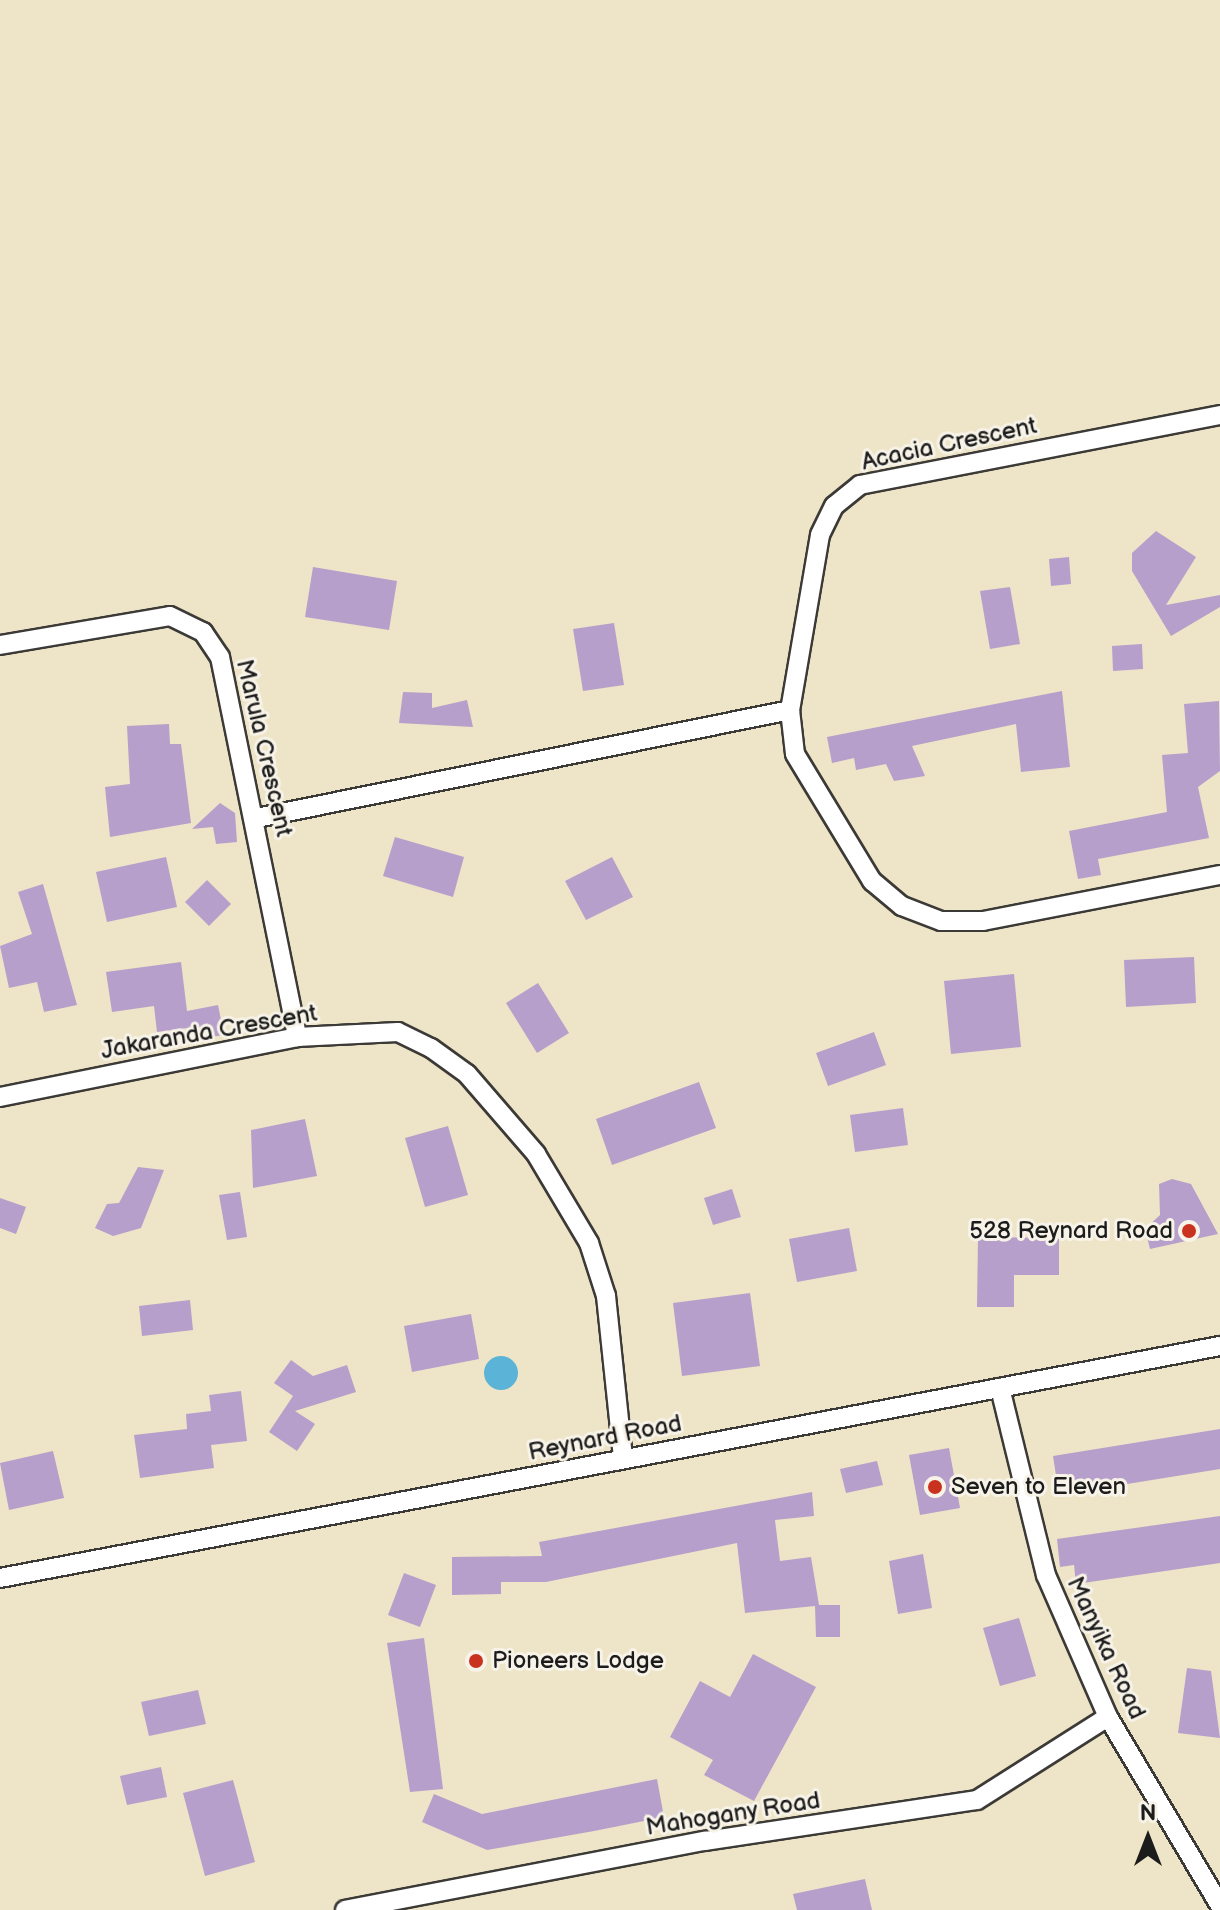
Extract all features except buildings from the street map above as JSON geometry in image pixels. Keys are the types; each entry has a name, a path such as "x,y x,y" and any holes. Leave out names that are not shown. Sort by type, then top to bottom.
{"street":[{"name":"Acacia Crescent","path":"1220,415 860,485 834,506 820,535 790,710 795,754 872,881 902,906 941,921 983,921 1220,875"},
{"name":"Marula Crescent","path":"0,645 170,616 203,632 220,657 257,818 297,1037"},
{"path":"257,818 790,710"},
{"name":"Jakaranda Crescent","path":"0,1097 297,1037 398,1032 431,1048 467,1074 536,1154 589,1243 606,1296 623,1459"},
{"name":"Reynard Road","path":"0,1578 1220,1346"},
{"name":"Manyika Road","path":"1000,1388 1046,1575 1108,1717 1213,1878 1220,1906"},
{"name":"Mahogany Road","path":"345,1910 705,1841 977,1800 1108,1717"}],"water":[{"path":"501,1356 513,1361 518,1373 513,1385 501,1390 489,1385 484,1373 489,1361"}],"place":[{"name":"528 Reynard Road","path":"1189,1231"},
{"name":"Seven to Eleven","path":"935,1487"},
{"name":"Pioneers Lodge","path":"476,1661"}]}
